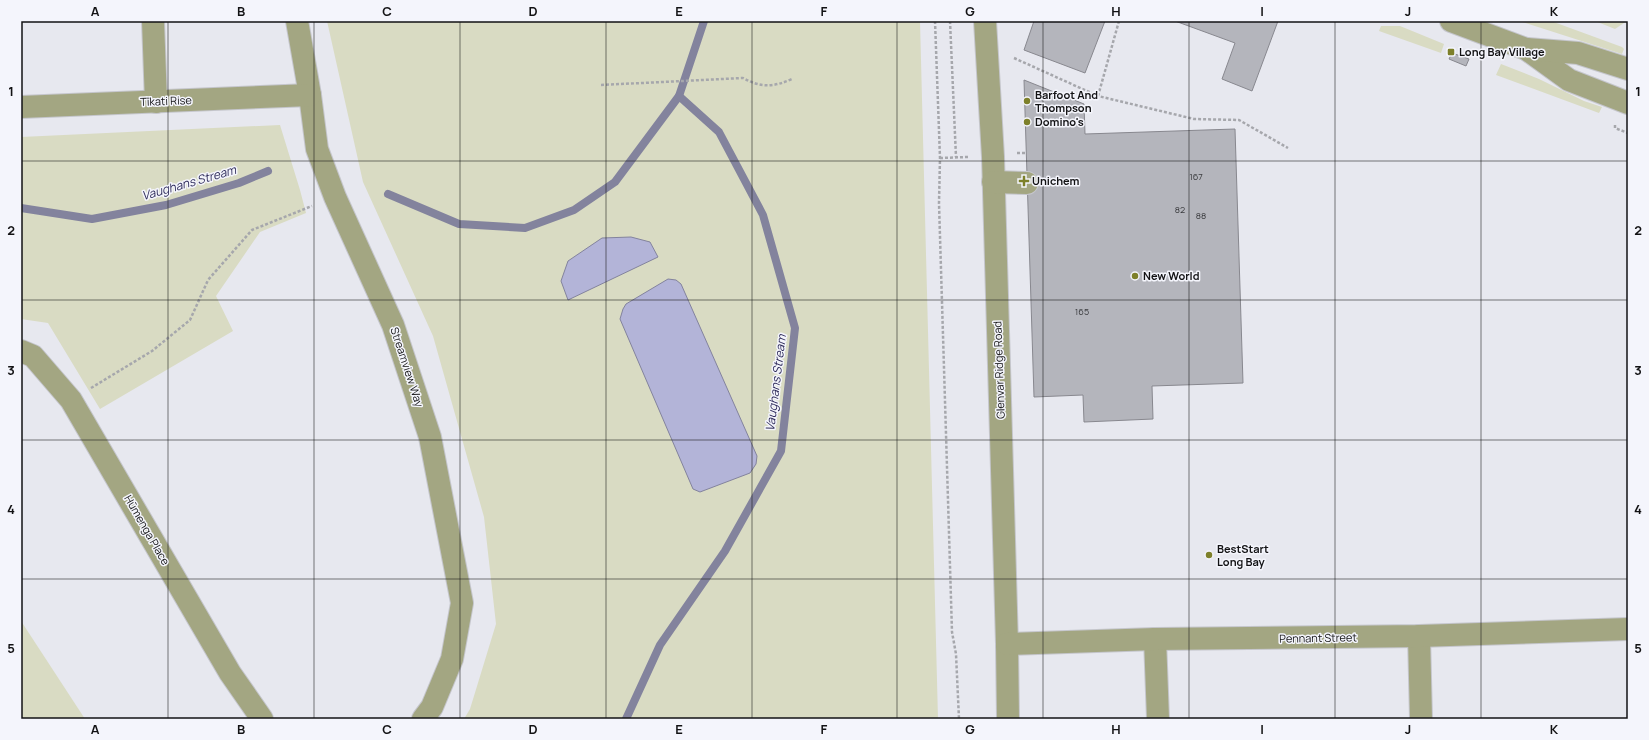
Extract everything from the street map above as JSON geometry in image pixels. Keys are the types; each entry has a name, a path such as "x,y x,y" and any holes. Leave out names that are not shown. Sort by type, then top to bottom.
{"street":[{"path":"153,21 156,102"},
{"name":"Streamview Way","path":"297,21 310,95 317,149 335,197 393,325 430,437 462,603 452,659 432,707 423,719"},
{"name":"Glenvar Ridge Road","path":"985,21 993,182 1008,644 1008,719"},
{"path":"1451,21 1526,49 1569,80 1628,103"},
{"path":"1526,49 1578,53 1628,69"},
{"name":"Tīkati Rise","path":"21,107 310,95"},
{"path":"993,182 1027,183"},
{"name":"Hūmenga Place","path":"21,352 33,356 71,400 230,673 262,719"},
{"name":"Pennant Street","path":"1008,644 1156,639 1418,636 1628,629"},
{"path":"1418,636 1421,719"},
{"path":"1156,639 1158,719"}],"path":[{"path":"935,21 940,158 938,203 952,632 956,654 959,719"},
{"path":"950,21 956,157"},
{"path":"1098,96 1119,21"},
{"path":"1014,58 1098,96 1194,118 1239,120 1288,148"},
{"path":"602,85 743,78 757,85 779,84 792,79"},
{"path":"1614,128 1628,133"},
{"path":"940,158 971,157"},
{"path":"71,400 152,351 190,320 208,280 252,230 335,197"}],"green space":[{"path":"327,21 920,21 938,719 464,719 470,709 496,624 484,517 433,336 363,182"},
{"path":"1519,21 1551,21 1624,49 1622,54"},
{"path":"1595,21 1627,21 1615,29"},
{"path":"1381,26 1400,26 1444,44 1441,53 1379,31"},
{"path":"1501,64 1539,79 1584,101 1602,107 1599,113 1496,75"},
{"path":"280,125 306,213 260,232 216,296 233,331 100,409 48,323 21,319 21,137"},
{"path":"21,621 85,719 21,719"}],"water":[{"path":"631,237 650,242 658,257 568,300 561,281 568,261 602,238"},
{"path":"668,279 676,280 681,284 757,456 756,464 750,473 700,492 693,489 620,319 626,304"}],"building":[{"path":"1034,21 1105,21 1085,73 1024,50"},
{"path":"1175,21 1278,21 1252,91 1222,79 1235,43"},
{"path":"1452,53 1469,59 1466,66 1449,59"},
{"name":"New World","path":"1024,80 1084,104 1085,134 1235,129 1243,383 1152,386 1153,419 1084,422 1083,395 1034,397"}],"waterway":[{"path":"388,194 459,224 525,228 574,210 615,182 679,96 704,21"},
{"name":"Vaughans Stream","path":"626,719 660,645 725,551 781,451 795,328 763,215 719,132 679,96"},
{"name":"Vaughans Stream","path":"21,208 92,219 166,205 239,183 268,171"}],"place":[{"name":"Long Bay Village","path":"1451,52"},
{"name":"Barfoot And Thompson","path":"1027,101"},
{"name":"Domino's","path":"1027,122"},
{"name":"Unichem","path":"1024,181"},
{"name":"New World","path":"1135,276"},
{"name":"BestStart Long Bay","path":"1209,555"}]}
